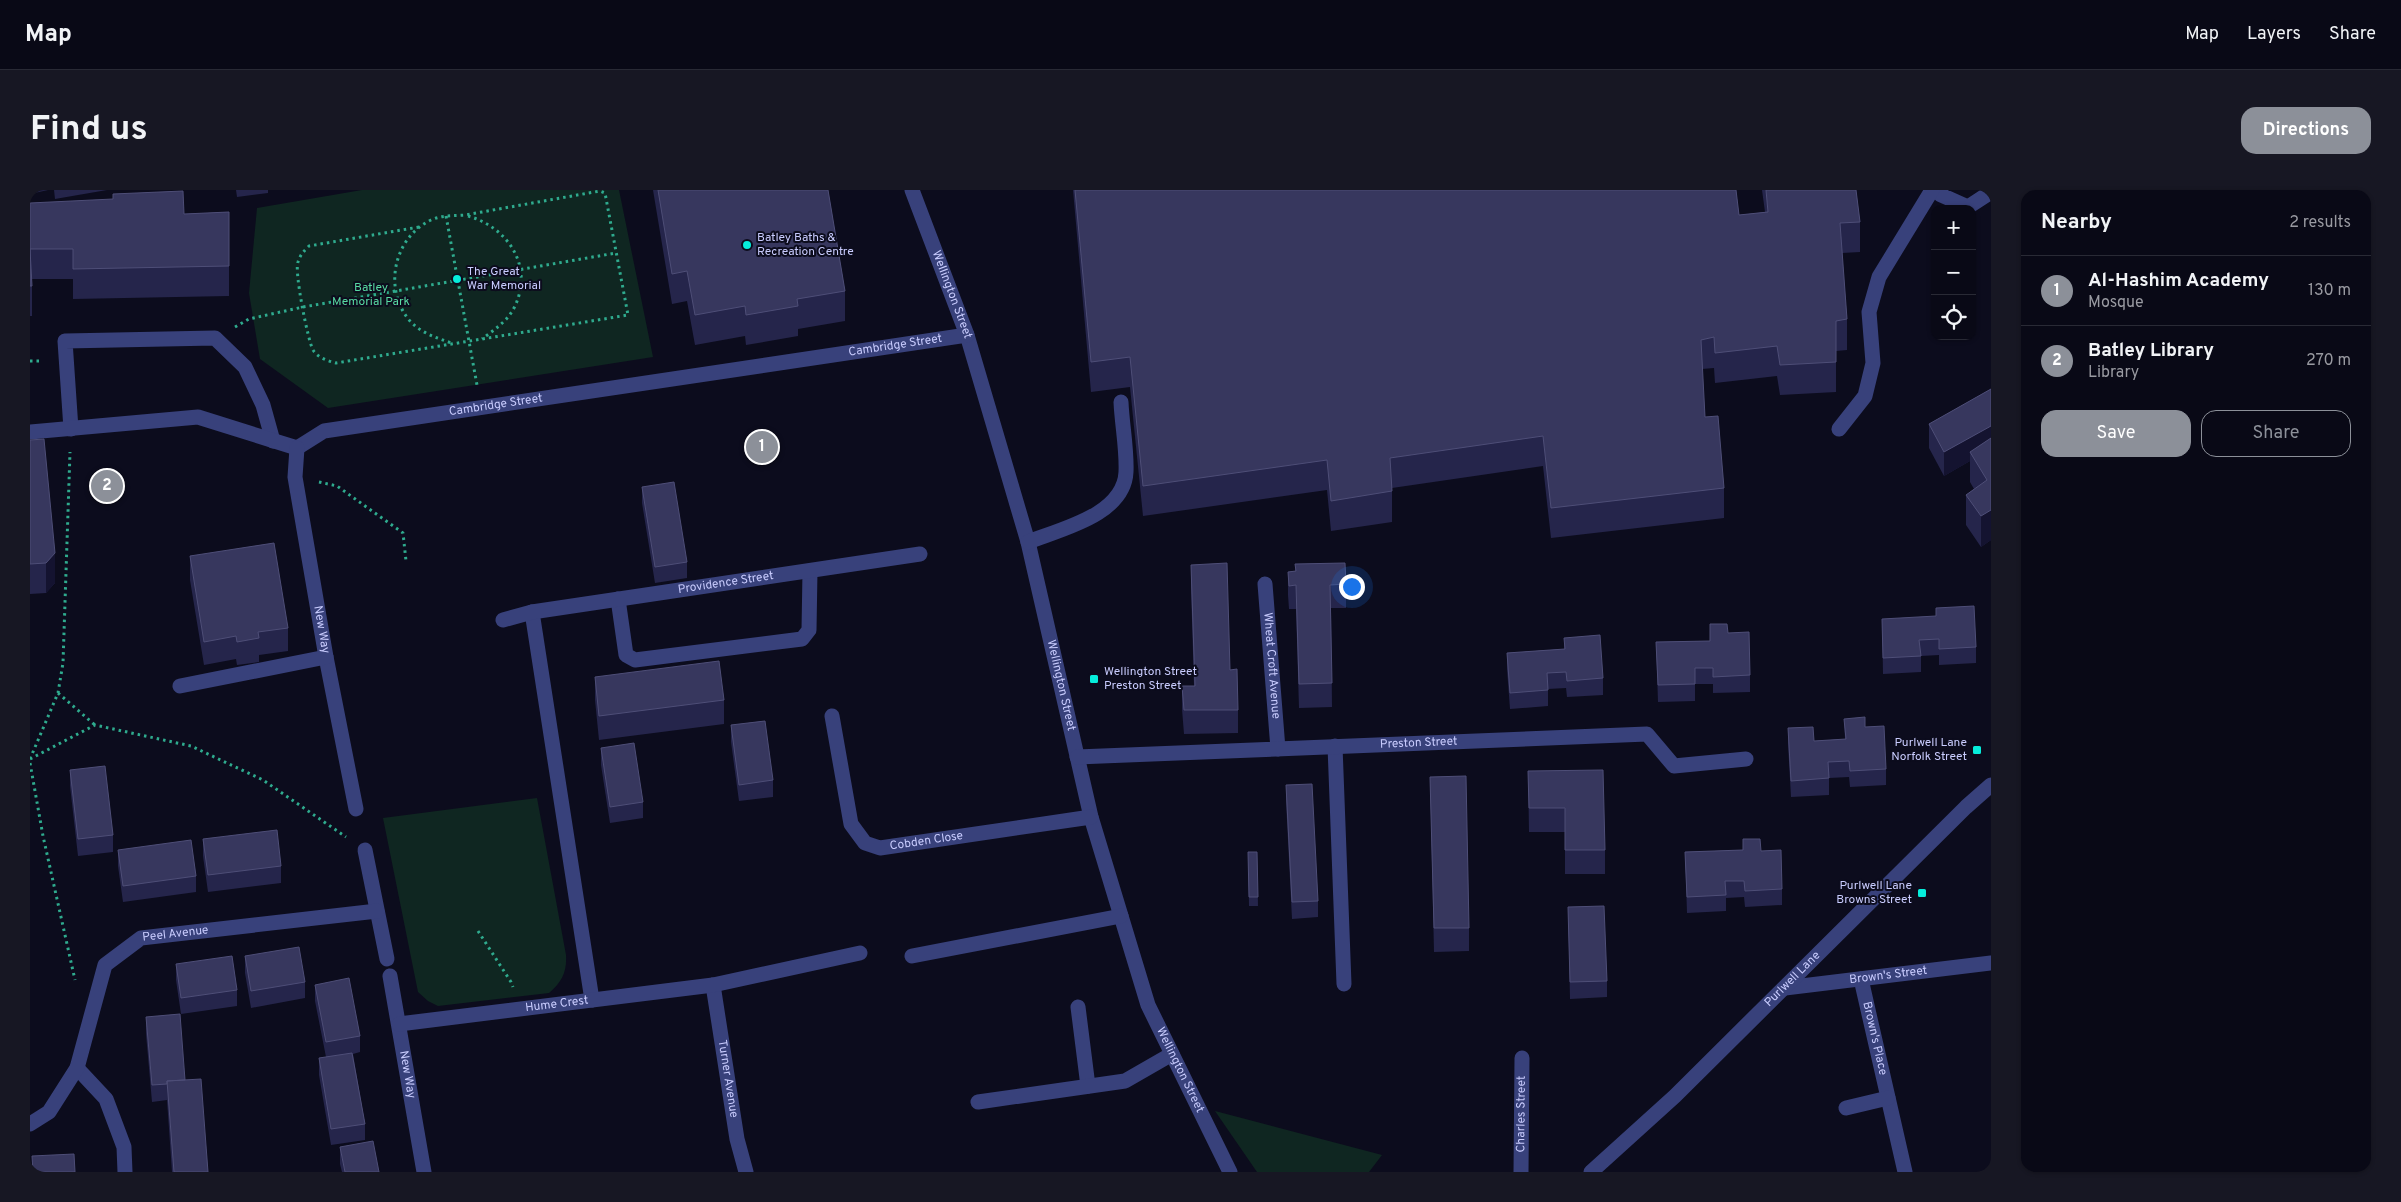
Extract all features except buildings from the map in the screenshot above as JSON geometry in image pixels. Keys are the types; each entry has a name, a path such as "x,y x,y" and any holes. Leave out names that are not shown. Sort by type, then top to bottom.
{"street":[{"name":"Wellington Street","path":"912,190 966,335 1028,542 1091,817 1148,1006 1230,1172"},
{"path":"1839,429 1865,396 1873,363 1869,312 1879,277 1932,190"},
{"path":"1941,190 1942,195 1968,207 1991,192"},
{"name":"Cambridge Street","path":"297,448 324,431 966,335"},
{"path":"71,429 65,341 215,338 246,367 263,405 273,441"},
{"path":"1028,542 1100,514 1116,498 1126,473 1121,402"},
{"path":"30,432 198,417 297,448"},
{"name":"New Way","path":"297,448 295,477 326,658 356,809"},
{"name":"Providence Street","path":"503,620 532,612 920,554"},
{"path":"618,599 626,655 635,660 802,639 809,630 810,571"},
{"name":"Wheat Croft Avenue","path":"1266,584 1278,749"},
{"path":"532,612 592,1000"},
{"path":"180,686 326,658"},
{"name":"Cobden Close","path":"832,716 851,824 865,844 880,848 1091,817"},
{"name":"Preston Street","path":"1077,757 1647,734 1674,766 1746,759"},
{"path":"1335,746 1344,984"},
{"name":"Purlwell Lane","path":"1591,1172 1675,1096 1966,807 1991,785"},
{"path":"365,850 387,959"},
{"name":"Peel Avenue","path":"30,1124 49,1112 77,1068 105,965 141,938 377,912"},
{"path":"912,956 1121,916"},
{"name":"Hume Crest","path":"399,1024 713,985 860,953"},
{"name":"Brown's Street","path":"1785,988 1991,963"},
{"name":"New Way","path":"390,976 424,1172"},
{"name":"Brown's Place","path":"1861,979 1905,1172"},
{"name":"Turner Avenue","path":"713,985 737,1139 746,1172"},
{"path":"1078,1007 1088,1086"},
{"path":"978,1102 1125,1081 1172,1054"},
{"name":"Charles Street","path":"1521,1172 1522,1058"},
{"path":"77,1068 106,1099 124,1147 125,1172"},
{"path":"1846,1108 1888,1098"}],"path":[{"path":"600,191 605,193 628,315 336,364 321,358 314,351 309,341 297,262 302,252 309,246 419,227 446,216 465,215 600,191"},
{"path":"465,215 484,221 501,232 513,248 520,270 521,287 515,306 504,323 482,339"},
{"path":"446,216 481,408"},
{"path":"419,227 405,242 396,262 394,283 399,304 411,322 427,335 454,344"},
{"path":"215,338 249,319 303,307 616,253"},
{"path":"71,429 63,663 58,693 30,760 43,836 77,990 92,1012"},
{"path":"337,486 403,533 406,560"},
{"path":"58,693 95,725 191,746 263,780 365,850"},
{"path":"30,760 95,725"},
{"path":"478,931 512,982 513,1010"}],"green space":[{"name":"Batley Memorial Park","path":"362,190 619,190 653,357 328,408 260,359 249,293 257,208"},
{"path":"537,798 566,955 566,967 563,976 549,993 438,1006 428,1001 418,992 383,818"},
{"path":"1215,1111 1382,1155 1369,1172 1257,1172"}],"place":[{"name":"Batley Baths & Recreation Centre","path":"747,245"},
{"name":"The Great War Memorial","path":"457,279"},
{"name":"Al-Hashim Academy","path":"762,447"},
{"name":"Batley Library","path":"107,486"},
{"name":"Wellington Street Preston Street","path":"1094,679"},
{"name":"Purlwell Lane Norfolk Street","path":"1977,750"},
{"name":"Purlwell Lane Browns Street","path":"1922,893"}]}
